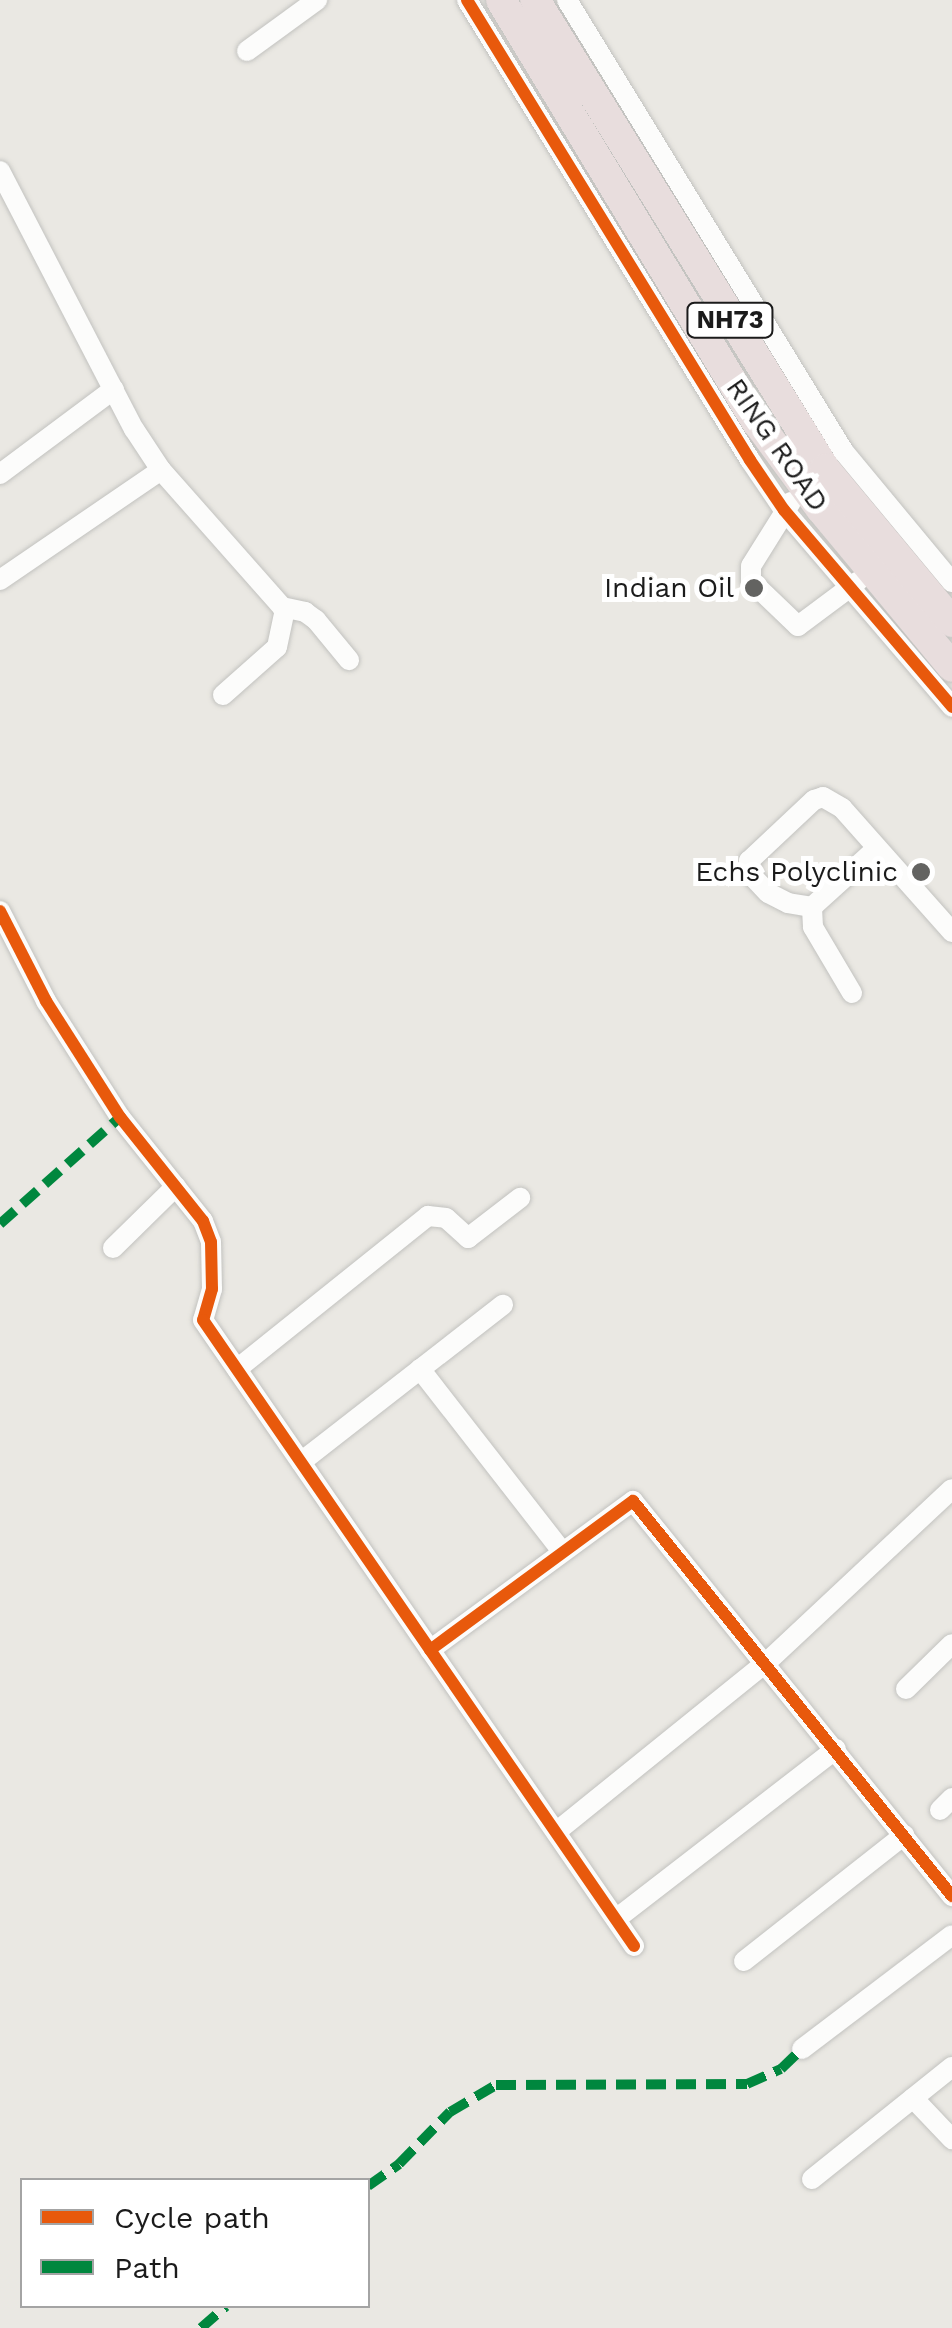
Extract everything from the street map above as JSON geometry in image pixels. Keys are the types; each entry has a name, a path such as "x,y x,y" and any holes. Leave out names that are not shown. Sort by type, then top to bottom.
{"highway":[{"name":"RING ROAD","path":"501,0 669,282 815,480 952,622"},
{"name":"RING ROAD","path":"535,0 815,480 860,579 952,667"}],"street":[{"path":"247,52 317,0"},
{"path":"467,0 690,366 815,480 952,582"},
{"path":"567,0 815,480"},
{"path":"0,171 161,470 285,609 305,612 316,620 349,660"},
{"path":"0,474 114,389"},
{"path":"0,580 161,470"},
{"path":"815,480 751,566 751,581 798,626 860,579 952,707"},
{"path":"223,695 277,648 285,609"},
{"path":"812,907 788,903 768,893 754,878 751,857 814,800 824,797 842,808 952,932"},
{"path":"812,907 876,849"},
{"path":"812,907 813,927 852,992"},
{"path":"0,911 46,1001 120,1117 203,1221 210,1242 212,1289 203,1320 634,1946"},
{"path":"113,1248 176,1186"},
{"path":"237,1369 428,1216 446,1218 468,1238 520,1198"},
{"path":"301,1462 504,1305"},
{"path":"420,1370 561,1550"},
{"path":"556,1832 768,1662 952,1489"},
{"path":"430,1650 633,1500 768,1662 952,1896"},
{"path":"906,1688 952,1644"},
{"path":"616,1919 836,1748"},
{"path":"744,1961 904,1835"},
{"path":"802,2049 952,1935"},
{"path":"812,2178 952,2066"},
{"path":"913,2098 952,2140"}],"marked path":[{"path":"0,1224 120,1117"},
{"path":"370,2185 399,2164 450,2112 496,2085 747,2084 781,2069 802,2049"},
{"path":"201,2328 224,2308"}],"cycle path":[{"path":"467,0 784,510 952,707"},
{"path":"0,911 46,1001 120,1117 203,1221 211,1242 212,1289 203,1320 634,1946"},
{"path":"430,1650 633,1501 952,1896"}],"place":[{"name":"Indian Oil","path":"754,588"},
{"name":"Echs Polyclinic","path":"921,872"}]}
